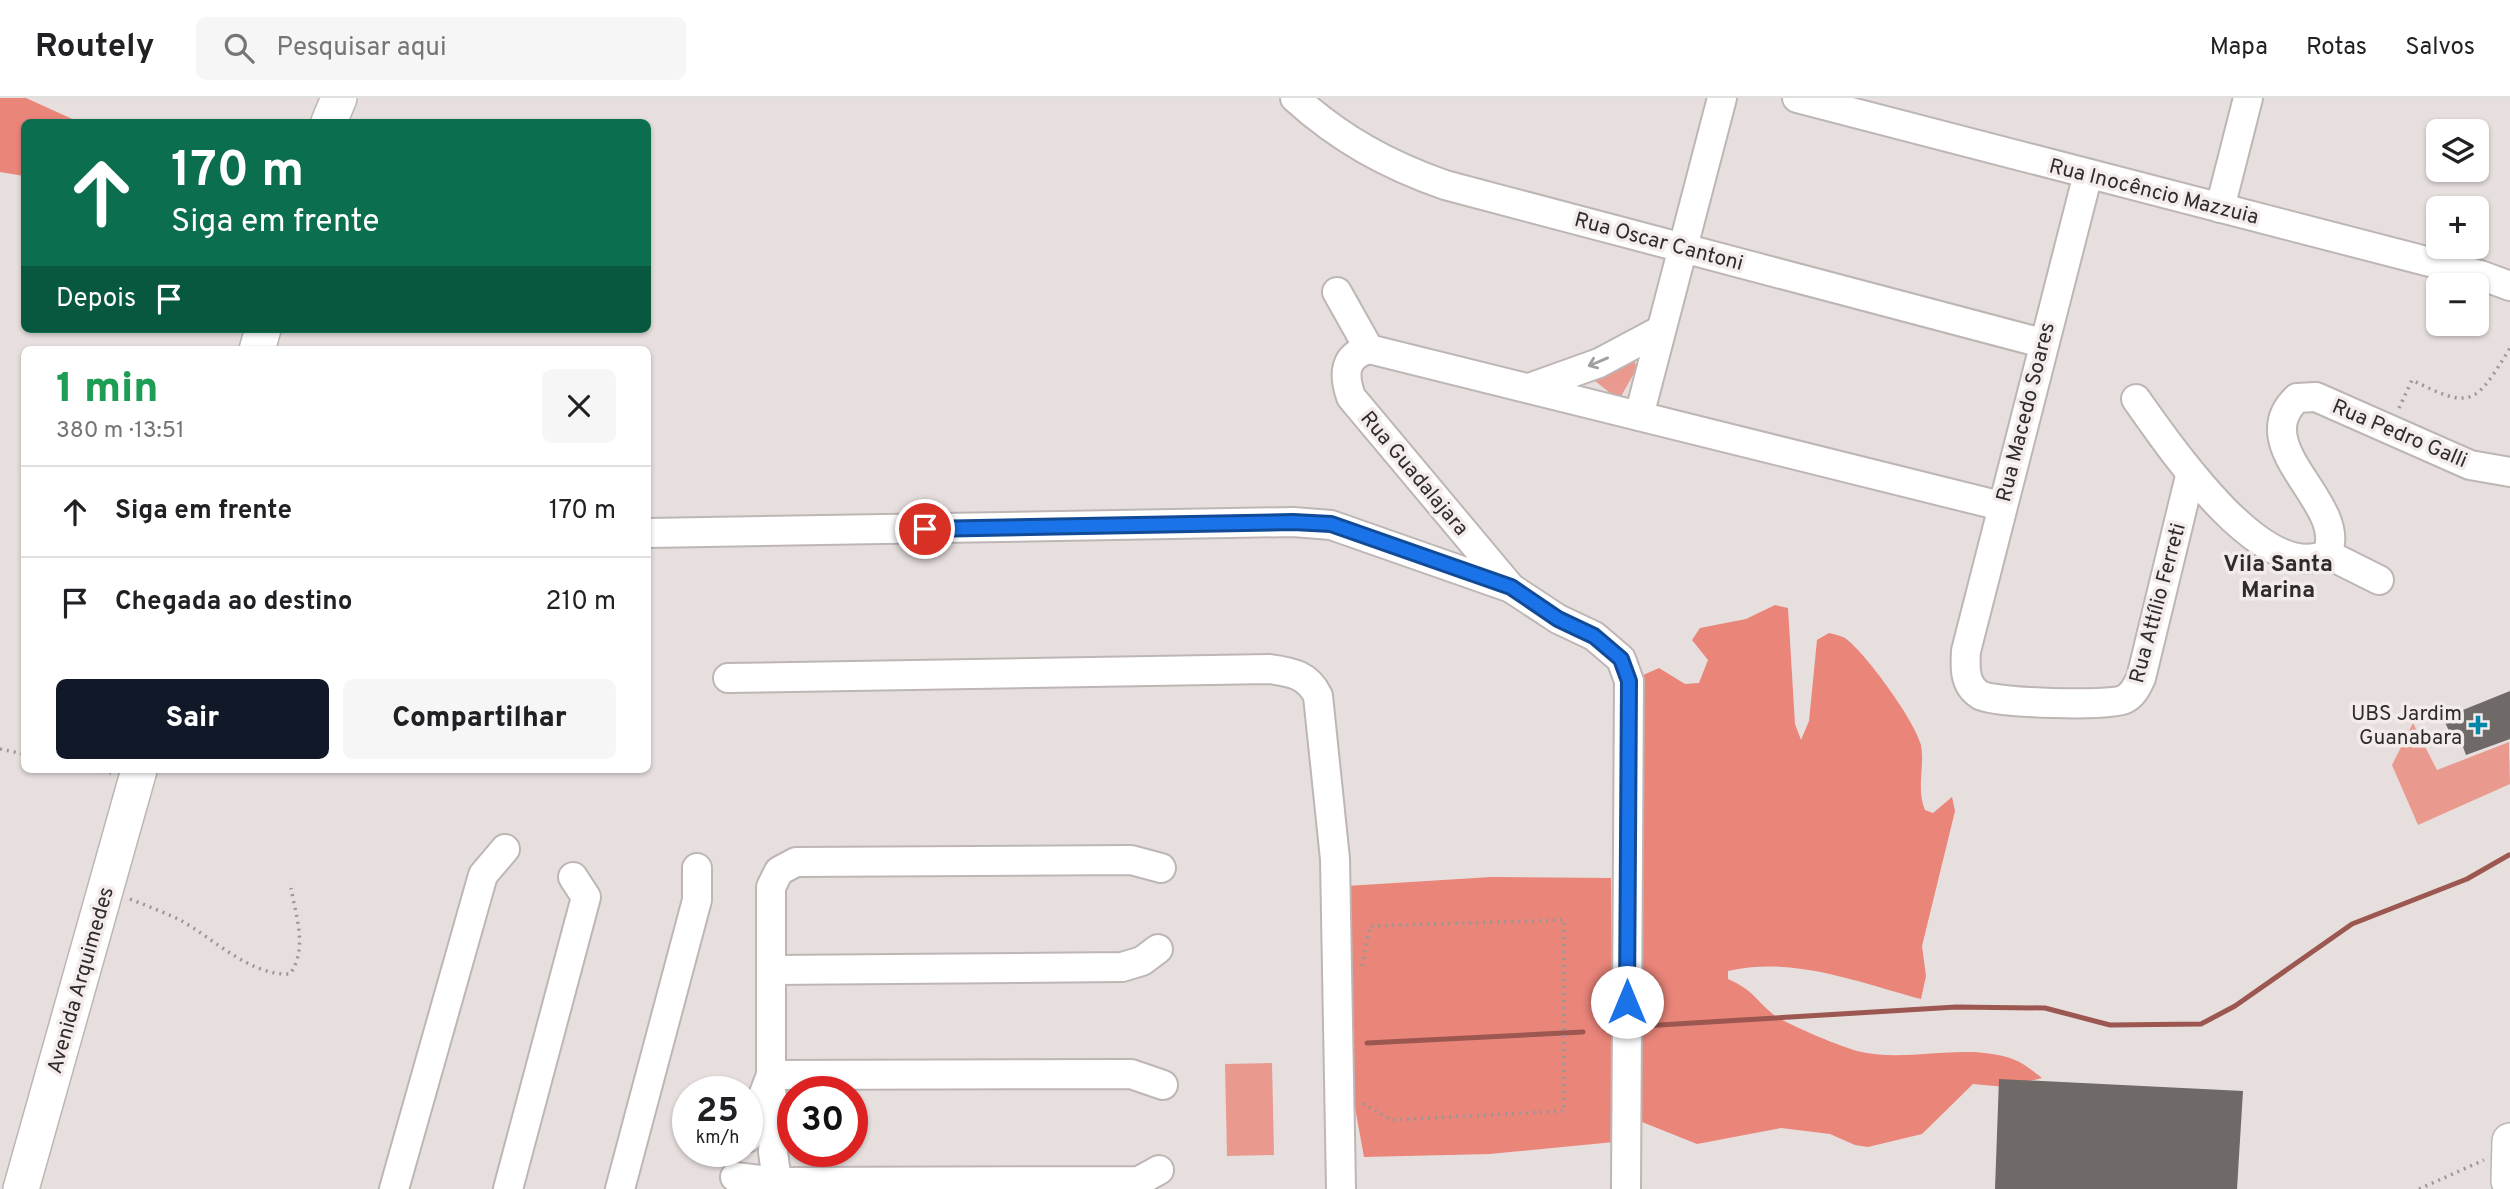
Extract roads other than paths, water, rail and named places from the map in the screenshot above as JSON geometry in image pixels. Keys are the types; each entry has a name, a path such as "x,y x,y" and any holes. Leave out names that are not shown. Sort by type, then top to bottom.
{"main road":[{"path":"330,119 339,98"},
{"name":"Avenida Arquimedes","path":"21,1189 138,773"},
{"path":"2497,1189 2510,1181 2510,1140"}],"street":[{"name":"Rua Oscar Cantoni","path":"1295,98 1348,141 1406,171 1445,185 2042,343"},
{"path":"1639,416 1659,331 1722,98"},
{"name":"Rua Inocêncio Mazzuia","path":"1797,98 2480,275 2510,286"},
{"path":"2220,208 2248,98"},
{"name":"Rua Macedo Soares","path":"1966,651 2042,343 2088,174"},
{"path":"1337,292 1369,348 2001,506"},
{"path":"1532,387 1599,363 1659,331"},
{"name":"Rua Guadalajara","path":"1369,348 1355,353 1346,365 1346,383 1351,397 1511,587 1558,619 1594,636 1621,659 1629,681 1626,1189"},
{"name":"Rua Pedro Galli","path":"2327,554 2332,542 2328,521 2301,478 2284,441 2282,421 2287,407 2297,398 2316,397 2470,465 2510,472"},
{"path":"2136,399 2190,476 2232,519 2271,547 2299,559 2314,561 2327,554 2379,580"},
{"name":"Rua Attílio Ferreti","path":"1966,651 1965,671 1970,685 1981,695 2001,701 2104,703 2124,700 2135,692 2141,678 2190,476"},
{"path":"651,533 1293,522 1331,524 1511,587"},
{"path":"728,678 1270,669 1301,676 1312,682 1318,696 1332,812 1341,1189"},
{"path":"394,1189 483,875 505,849"},
{"path":"778,1185 773,1152 775,1108 770,1079 771,887 779,871 796,862 1131,859 1161,867"},
{"path":"620,1189 697,900 697,868"},
{"path":"508,1189 586,897 573,877"},
{"path":"771,970 1122,967 1142,961 1158,949"},
{"path":"770,1079 1131,1074 1163,1085"},
{"path":"763,1094 770,1079"},
{"path":"736,1173 778,1185 1139,1181 1159,1170"}],"waterway":[{"path":"1643,1026 1956,1007 2045,1008 2110,1025 2201,1024 2235,1006 2352,924 2467,879 2509,855"},
{"path":"1367,1043 1583,1032"}],"place":[{"name":"UBS Jardim Guanabara","path":"2478,725"}],"district":[{"name":"Vila Santa Marina","path":"2278,576"}]}
